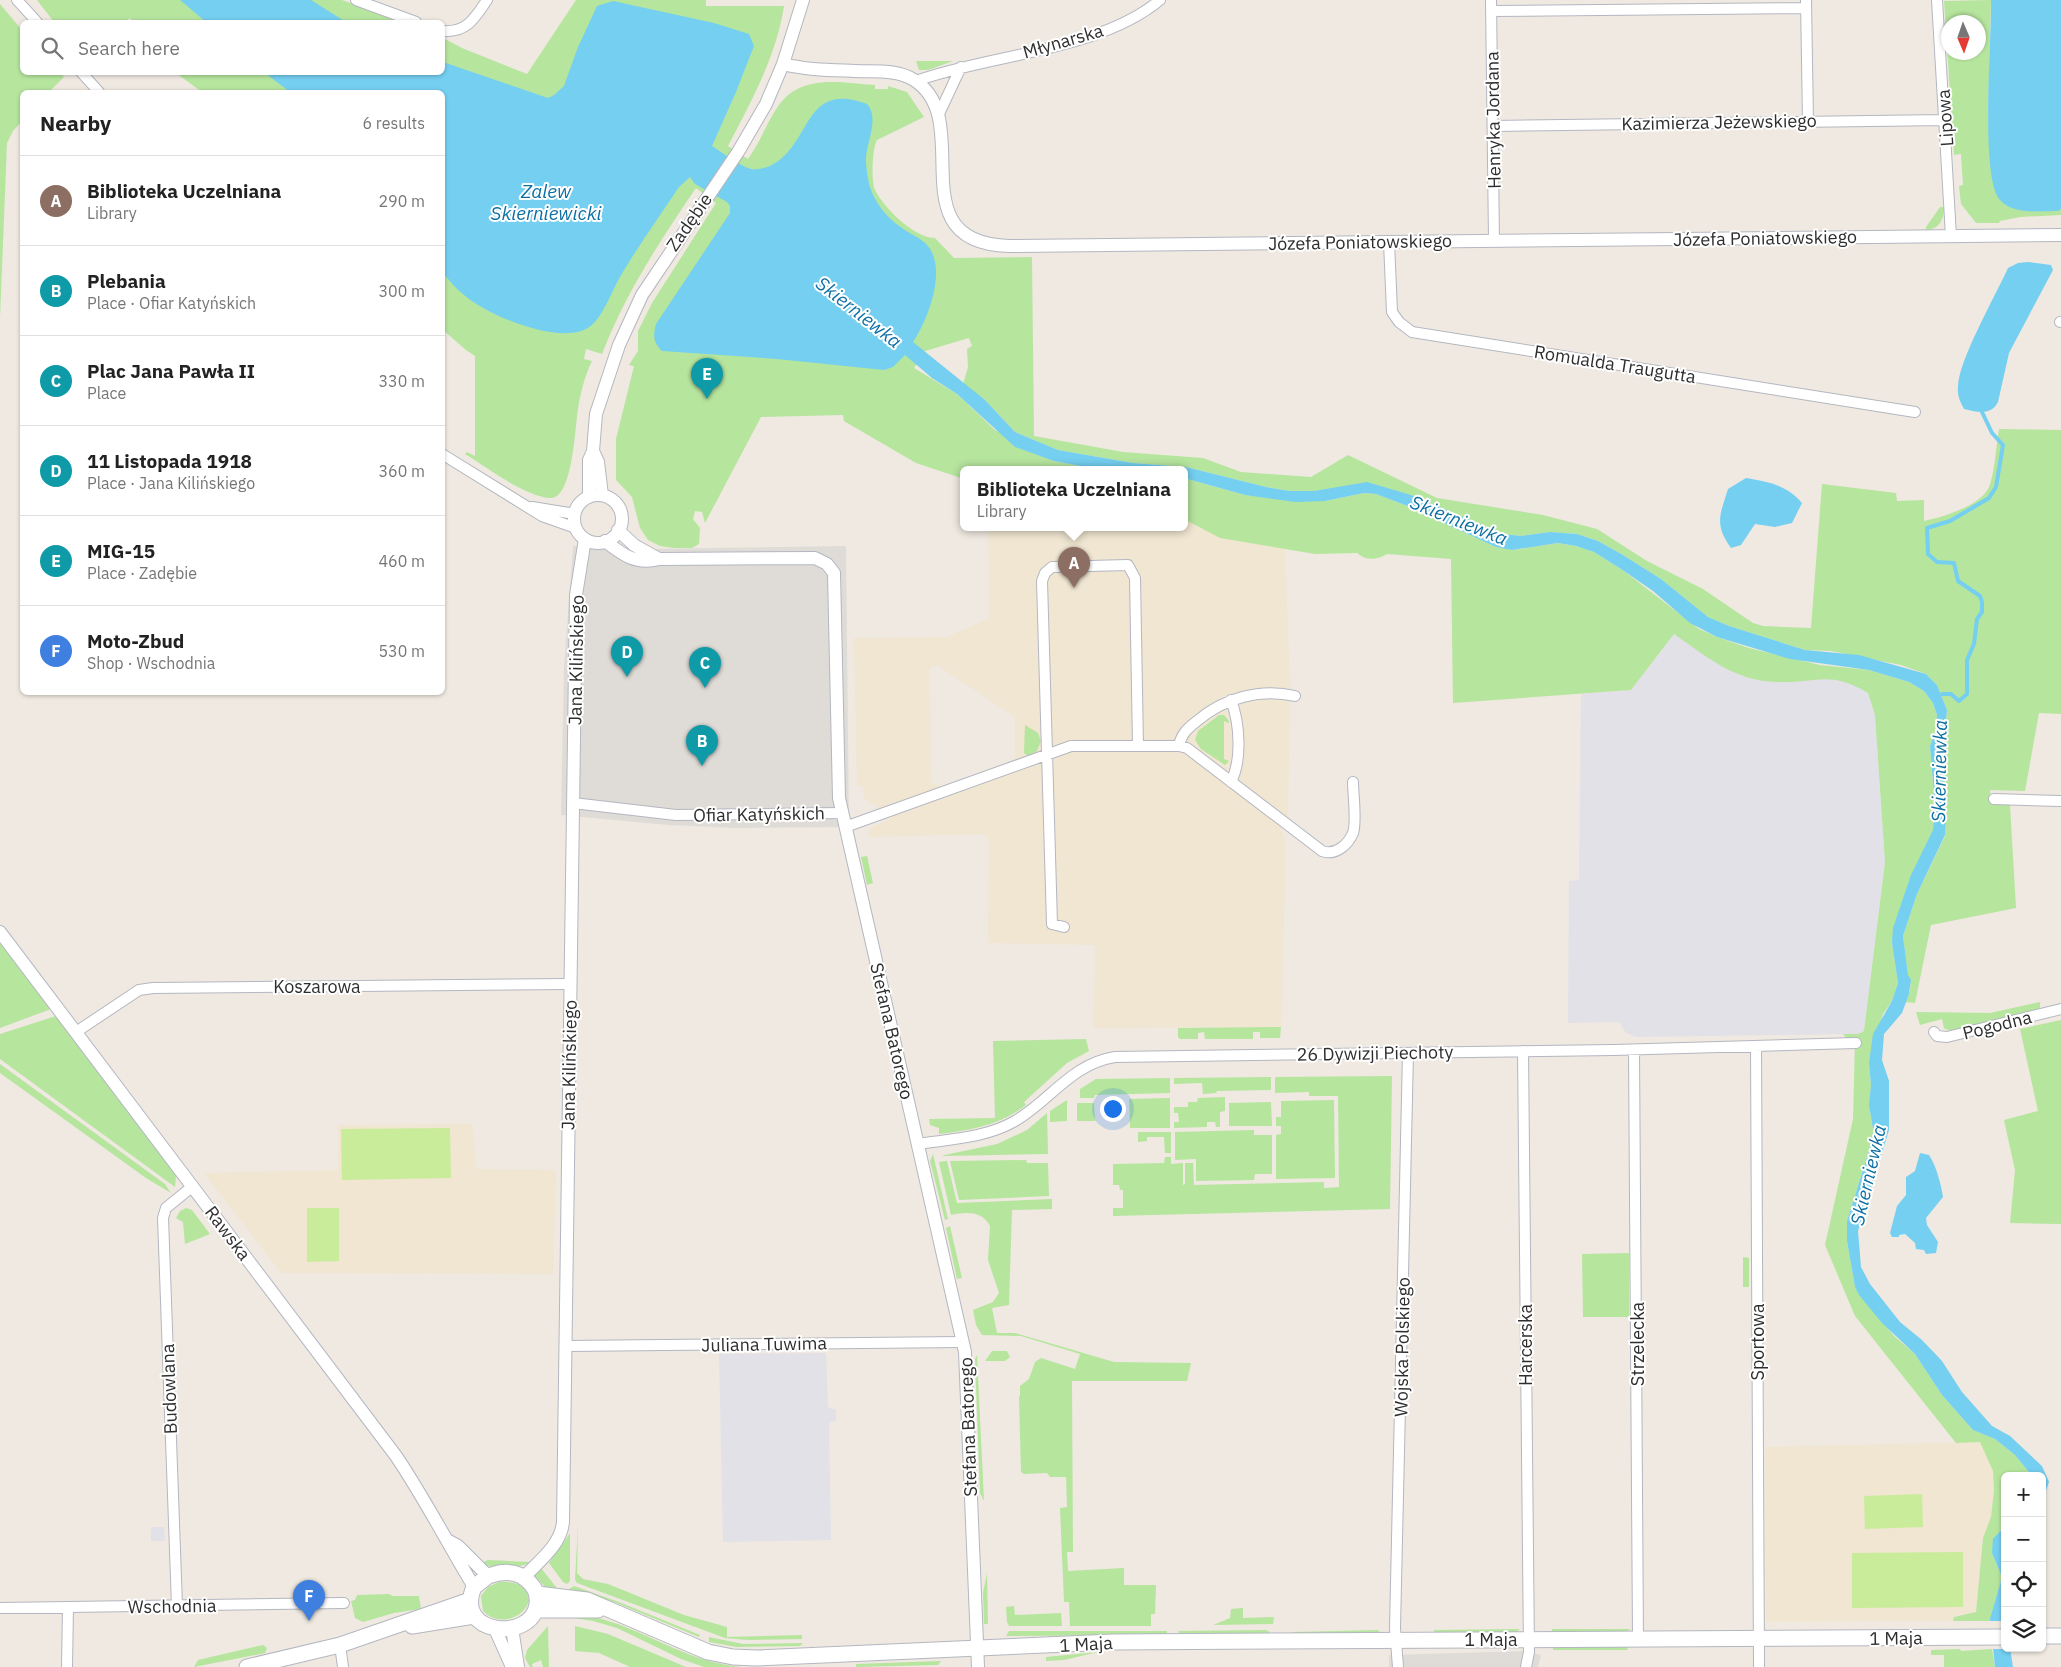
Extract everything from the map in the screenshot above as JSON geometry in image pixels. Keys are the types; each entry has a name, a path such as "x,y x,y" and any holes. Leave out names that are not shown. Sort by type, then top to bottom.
{"main road":[{"path":"247,1667 340,1645 395,1627 472,1593 488,1576 509,1573 524,1577 537,1594 536,1610 525,1623 512,1628 495,1629 482,1624 474,1616 472,1593"},
{"name":"1 Maja","path":"537,1594 587,1600 687,1645 733,1657 977,1649 1113,1642 2001,1636"},
{"path":"536,1610 604,1609"},
{"path":"395,1627 432,1624 474,1616"},
{"path":"2046,1636 2061,1636"}],"street":[{"path":"17,0 35,20"},
{"path":"356,0 411,20"},
{"path":"445,32 460,31 468,26 488,0"},
{"name":"Zadębie","path":"595,496 598,462 593,451 596,414 621,338 642,295 738,152 771,94 783,64 803,0"},
{"name":"Młynarska","path":"916,81 961,67 1035,51 1097,33 1137,16 1160,0"},
{"name":"Henryka Jordana","path":"1491,0 1494,241"},
{"name":"Lipowa","path":"1937,0 1951,236"},
{"path":"1491,11 1806,4 1808,121"},
{"path":"783,64 825,70 900,73 916,81"},
{"path":"938,116 961,67"},
{"path":"84,75 97,90"},
{"name":"Józefa Poniatowskiego","path":"916,81 929,93 938,116 947,209 961,231 984,244 1019,246 2061,235"},
{"name":"Kazimierza Jeżewskiego","path":"1493,126 1945,120"},
{"name":"Romualda Traugutta","path":"1389,242 1392,312 1399,322 1412,332 1916,412"},
{"path":"445,456 532,508 542,516 576,528"},
{"path":"595,496 613,500 618,506 622,520 618,530 605,542 585,539 576,528 574,514 579,504 595,496"},
{"path":"532,508 574,514"},
{"name":"Stefana Batorego","path":"618,530 634,545 659,559"},
{"name":"Jana Kilińskiego","path":"524,1577 554,1546 562,1531 576,595 585,539"},
{"name":"Stefana Batorego","path":"605,542 633,560 648,562 659,559 814,558 822,560 831,568 836,581 838,777 842,813 963,1342 967,1371 978,1667"},
{"path":"1064,927 1052,924 1042,581 1045,573 1056,566 1128,565 1133,571 1135,578 1138,746"},
{"path":"1178,746 1184,733 1198,720 1231,700 1251,695 1295,696"},
{"path":"1231,700 1236,720 1237,759 1231,782"},
{"path":"845,827 1074,746 1178,746 1187,748 1322,851 1331,853 1338,851 1353,832 1353,782"},
{"path":"1994,799 2061,801"},
{"name":"Ofiar Katyńskich","path":"573,803 676,815 842,813"},
{"name":"Rawska","path":"0,932 396,1456 447,1540 472,1593"},
{"name":"Koszarowa","path":"76,1032 139,990 153,988 570,984"},
{"name":"Pogodna","path":"1934,1032 1937,1036 1947,1037 2061,1008"},
{"name":"26 Dywizji Piechoty","path":"918,1144 977,1135 1000,1128 1024,1115 1080,1068 1109,1058 1634,1050 1856,1043"},
{"name":"Sportowa","path":"1756,1046 1759,1667"},
{"name":"Strzelecka","path":"1634,1050 1638,1638"},
{"name":"Harcerska","path":"1523,1052 1528,1639 1526,1667"},
{"name":"Wojska Polskiego","path":"1398,1667 1395,1640 1408,1053"},
{"name":"Budowlana","path":"177,1606 163,1218 166,1208 192,1186"},
{"name":"Juliana Tuwima","path":"565,1346 963,1342"},
{"name":"Rawska","path":"447,1540 458,1546 488,1576"},
{"name":"Wschodnia","path":"0,1608 344,1603"},
{"path":"67,1667 68,1607"},
{"path":"512,1628 518,1667"},
{"path":"495,1629 512,1667"},
{"path":"340,1645 343,1667"}],"shaded area":[{"path":"1188,521 1221,538 1285,549 1290,686 1288,815 1280,826 1286,843 1281,1027 1094,1028 1095,945 988,943 989,840 984,834 868,837 871,827 890,820 885,807 881,809 864,798 863,786 857,786 854,638 947,637 990,618 988,531 1188,531","holes":["937,665 1015,717 1015,759 944,786 933,784 931,779 930,668"]},
{"path":"573,546 649,549 846,546 849,827 734,828 668,825 561,815 564,666"},
{"path":"1674,634 1775,682 1830,678 1851,683 1868,693 1875,715 1885,861 1864,1031 1858,1034 1636,1037 1626,1033 1619,1022 1568,1023 1569,881 1579,880 1581,694 1631,690"},
{"path":"472,1124 476,1169 556,1170 553,1274 281,1273 204,1173 338,1170 338,1125"},
{"path":"826,1353 828,1407 836,1410 836,1420 829,1423 831,1540 723,1542 719,1354"},
{"path":"1980,1442 1993,1471 1994,1489 1991,1517 1983,1538 1976,1613 1954,1616 1953,1621 1766,1622 1765,1447"},
{"path":"151,1527 164,1527 165,1541 151,1541"},
{"path":"1525,1651 1541,1655 1538,1667 1389,1667 1389,1655"}],"green space":[{"path":"37,0 342,0 398,20 132,20 130,18 128,20 52,20"},
{"path":"576,0 706,0 706,6 784,6 769,61 728,146 748,159 775,111 784,99 795,90 806,85 846,82 875,85 875,89 888,89 888,86 907,92 924,117 877,140 873,165 875,190 892,213 909,228 927,237 935,238 954,258 1032,257 1034,436 1123,452 1203,458 1241,472 1311,477 1348,455 1437,498 1543,515 1597,529 1647,561 1703,589 1753,623 1763,626 1811,628 1822,484 1896,493 1897,501 1924,500 1924,521 1960,510 1985,494 1993,474 1999,429 2061,430 2061,714 2039,713 2025,791 1990,790 1992,805 2010,805 2016,908 1931,925 1915,1003 1905,1002 1911,986 1903,936 1917,894 1945,836 1946,822 1942,756 1947,710 1937,685 1926,674 1901,665 1831,651 1805,650 1729,626 1708,617 1661,579 1623,555 1598,541 1577,534 1550,532 1521,536 1503,534 1411,495 1335,488 1314,491 1290,491 1266,487 1188,466 1133,463 1058,450 1015,432 985,400 963,384 968,367 967,349 972,346 969,338 925,351 914,368 957,394 995,430 1054,461 1080,466 960,466 960,478 916,463 844,421 843,415 761,417 705,523 702,512 695,511 693,519 700,528 699,544 692,548 674,548 660,546 648,540 640,528 632,497 616,480 616,439 634,366 629,365 638,351 638,331 652,303 716,203 696,188 632,289 602,354 586,349 584,359 592,361 580,397 572,461 564,487 558,495 550,498 518,487 465,454 467,452 475,456 475,356 445,332 445,90 199,90 179,75 445,75 445,39 462,48 527,74"},
{"path":"1991,0 1988,113 1991,168 2021,210 2061,209 2061,215 2020,217 2000,221 1999,223 1976,223 1961,204 1959,186 1963,185 1961,154 1954,155 1948,60 1986,60 1986,15 1945,15 1944,1"},
{"path":"0,4 20,28 20,75 62,75 64,77 51,90 20,90 20,123 13,131 7,143 0,318"},
{"path":"916,61 953,61 928,70 919,70"},
{"path":"1940,207 1944,207 1940,223 1935,228 1926,230 1926,227"},
{"path":"1188,479 1245,495 1325,501 1364,493 1376,494 1405,505 1496,547 1513,550 1558,543 1576,546 1594,552 1624,571 1699,629 1717,637 1749,648 1820,665 1869,670 1909,682 1924,691 1933,703 1937,715 1935,733 1930,746 1935,807 1933,831 1892,943 1898,983 1892,1001 1883,1014 1869,1063 1871,1085 1870,1111 1874,1135 1847,1221 1847,1241 1855,1287 1894,1336 1915,1354 1942,1395 1973,1430 1995,1439 2015,1455 2029,1472 2001,1472 2001,1529 1992,1553 2001,1575 2001,1581 1990,1621 1953,1621 1954,1617 1976,1612 1983,1538 1991,1517 1994,1490 1993,1471 1980,1442 1956,1443 1855,1316 1825,1245 1853,1119 1855,1040 1847,1039 1843,1034 1858,1034 1864,1031 1885,862 1875,715 1868,693 1842,681 1822,679 1776,682 1761,681 1747,677 1709,659 1674,634 1631,690 1453,703 1451,559 1387,554 1372,559 1360,556 1357,553 1315,554 1220,538 1188,521"},
{"path":"1219,715 1224,715 1229,721 1229,723 1224,721 1224,759 1229,761 1225,765 1201,749 1195,740 1198,731"},
{"path":"1025,725 1038,733 1041,741 1037,751 1028,756 1024,753"},
{"path":"867,856 873,883 867,885 861,857"},
{"path":"0,942 51,1009 0,1028"},
{"path":"2040,1002 2040,1009 1950,1031 1944,1028 1942,1019 1920,1025 1916,1012 1990,1013"},
{"path":"56,1016 164,1158 176,1176 175,1187 0,1059 0,1034"},
{"path":"2061,1020 2061,1224 2010,1223 2015,1170 2004,1120 2038,1111 2020,1029"},
{"path":"1281,1027 1280,1038 1260,1038 1260,1032 1253,1032 1253,1039 1205,1039 1204,1032 1198,1033 1198,1039 1180,1039 1178,1037 1178,1028"},
{"path":"1086,1039 1089,1051 1067,1063 1024,1102 1026,1105 1016,1112 985,1126 939,1134 939,1128 930,1125 929,1119 995,1118 993,1041"},
{"path":"0,1064 165,1184 171,1193 146,1178 0,1073"},
{"path":"1392,1076 1390,1209 1113,1216 1113,1208 1123,1208 1123,1190 1120,1190 1119,1185 1113,1185 1113,1164 1164,1163 1165,1157 1171,1157 1171,1164 1183,1163 1183,1185 1185,1184 1185,1163 1193,1163 1194,1185 1324,1182 1324,1188 1339,1187 1338,1096 1309,1096 1309,1092 1275,1093 1275,1077"},
{"path":"1271,1077 1271,1090 1217,1091 1216,1093 1203,1094 1202,1083 1174,1084 1174,1078"},
{"path":"1170,1078 1170,1093 1095,1095 1094,1098 1080,1098 1080,1089 1096,1079"},
{"path":"1225,1097 1225,1111 1220,1112 1220,1127 1216,1127 1215,1122 1207,1122 1207,1127 1174,1128 1174,1122 1179,1122 1178,1113 1174,1113 1174,1107 1188,1107 1188,1102 1197,1102 1198,1098"},
{"path":"1170,1098 1170,1128 1130,1128 1129,1099"},
{"path":"1067,1100 1067,1121 1050,1122 1050,1111"},
{"path":"1334,1100 1335,1178 1276,1179 1276,1135 1281,1134 1281,1126 1276,1126 1276,1117 1281,1117 1281,1101"},
{"path":"1271,1102 1272,1126 1229,1126 1229,1103"},
{"path":"1077,1103 1094,1103 1095,1121 1077,1121"},
{"path":"1047,1113 1048,1154 940,1156 997,1144 1027,1130"},
{"path":"450,1128 451,1178 342,1180 341,1129"},
{"path":"1254,1130 1254,1135 1272,1135 1272,1174 1255,1174 1254,1180 1196,1181 1196,1159 1175,1160 1175,1132"},
{"path":"1138,1132 1171,1132 1171,1153 1165,1153 1164,1137 1147,1137 1147,1141 1138,1142"},
{"path":"933,1154 948,1219 945,1220 930,1161"},
{"path":"1026,1160 1027,1163 1048,1163 1049,1196 959,1200 950,1161"},
{"path":"947,1161 957,1203 1052,1199 1052,1209 1012,1210 1009,1305 992,1308 997,1333 1015,1333 1114,1362 1191,1363 1187,1381 1072,1381 1073,1552 1067,1552 1068,1571 1124,1568 1124,1585 1156,1585 1155,1614 1151,1614 1151,1626 1070,1626 1069,1602 1064,1602 1060,1508 1067,1507 1066,1477 1050,1477 1047,1473 1024,1474 1021,1472 1019,1397 1020,1386 1029,1379 1035,1362 1041,1358 1075,1369 1080,1354 1021,1336 982,1335 976,1325 973,1310 993,1302 999,1293 988,1260 990,1226 982,1217 973,1213 951,1215 939,1162"},
{"path":"186,1208 192,1210 210,1234 185,1244 183,1222 176,1218 180,1211"},
{"path":"307,1208 339,1208 339,1261 307,1262"},
{"path":"950,1226 962,1278 957,1279 946,1228"},
{"path":"1629,1253 1629,1317 1583,1317 1582,1254"},
{"path":"1743,1257 1749,1258 1749,1287 1743,1287"},
{"path":"992,1351 1007,1351 1010,1357 1005,1361 985,1361"},
{"path":"977,1355 984,1501 980,1493 975,1359"},
{"path":"1922,1494 1923,1527 1865,1529 1864,1496"},
{"path":"578,1525 577,1573 583,1579 608,1584 684,1615 727,1627 727,1637 802,1635 802,1639 748,1640 725,1638 577,1583 575,1580"},
{"path":"570,1533 570,1581 567,1584 563,1582 549,1563"},
{"path":"1963,1552 1963,1607 1852,1608 1852,1553"},
{"path":"488,1560 531,1562 506,1568 492,1567 481,1563"},
{"path":"541,1568 557,1590 547,1589 534,1575"},
{"path":"987,1573 988,1624 984,1624 983,1593"},
{"path":"499,1582 515,1583 523,1587 528,1595 529,1601 526,1608 509,1619 495,1618 483,1611 481,1596 488,1587"},
{"path":"574,1586 700,1635 699,1637 614,1602 568,1593 569,1589"},
{"path":"389,1594 393,1596 419,1596 421,1609 394,1613 363,1622 355,1618 351,1601 355,1600 357,1595"},
{"path":"1014,1606 1015,1615 1061,1613 1062,1626 1009,1626 1006,1607"},
{"path":"1243,1608 1243,1618 1274,1617 1273,1624 1213,1625 1230,1618 1231,1609"},
{"path":"589,1616 628,1628 682,1652 721,1664 742,1667 704,1667 681,1659 617,1628 593,1621 567,1617"},
{"path":"548,1626 549,1667 543,1667 541,1660 532,1664 533,1667 530,1667 525,1658 527,1650"},
{"path":"575,1626 608,1634 686,1667 630,1667 599,1653 575,1651"},
{"path":"1520,1629 1516,1632 1434,1633 1434,1630"},
{"path":"1552,1629 1631,1629 1627,1631 1552,1632"},
{"path":"1266,1630 1270,1632 1268,1634 1179,1634 1178,1631"},
{"path":"1378,1630 1381,1633 1295,1634 1293,1632"},
{"path":"1009,1631 1167,1631 1167,1635 1006,1636"},
{"path":"709,1637 743,1644 803,1643 800,1646 737,1647 709,1642"},
{"path":"263,1645 267,1648 265,1653 194,1667 198,1660"},
{"path":"1553,1646 1626,1646 1628,1650 1553,1650"},
{"path":"1960,1649 1961,1651 1992,1649 1995,1667 1944,1667 1944,1655 1931,1655 1931,1650"},
{"path":"1098,1652 1064,1660 1046,1661 1046,1657"},
{"path":"941,1661 938,1665 856,1667 856,1664"}],"water":[{"path":"180,0 311,0 343,20 204,20"},
{"path":"1991,0 2061,0 2061,209 2058,211 2027,211 2011,208 1999,199 1993,185 1988,134"},
{"name":"Zalew Skierniewicki","path":"613,1 714,23 749,34 754,46 712,146 736,162 753,169 770,166 784,156 810,118 819,108 830,101 846,99 867,104 872,116 866,159 867,175 871,190 880,207 889,218 927,245 933,255 936,267 934,294 930,308 913,342 985,400 1015,432 1058,450 1133,463 1173,466 1080,466 1054,461 1015,447 957,394 932,378 905,355 893,367 884,370 777,359 662,351 654,339 656,324 730,213 730,206 727,202 695,184 690,177 679,187 641,243 620,277 602,313 594,323 582,331 566,333 548,332 508,320 475,303 458,290 445,275 445,90 287,90 268,75 445,75 445,63 548,98 564,86 578,47 597,6"},
{"path":"2028,262 2051,265 2053,270 2009,353 1998,402 1988,411 1979,412 1964,409 1959,398 1958,387 1964,361 1978,328 2008,268 2018,263"},
{"name":"Zalew Skierniewicki","path":"1188,468 1290,491 1314,491 1367,482 1411,495 1503,534 1521,536 1550,532 1577,534 1598,541 1623,555 1661,579 1708,617 1729,626 1805,650 1859,655 1926,674 1937,685 1947,710 1942,756 1945,835 1917,894 1903,936 1908,975 1911,980 1909,994 1902,1013 1884,1034 1882,1060 1889,1081 1889,1130 1858,1231 1861,1267 1870,1284 1900,1322 1922,1340 1942,1361 1962,1392 1992,1426 2010,1436 2042,1466 2045,1472 2029,1472 2015,1455 1995,1439 1973,1430 1942,1395 1915,1354 1882,1323 1859,1295 1855,1287 1847,1241 1847,1221 1874,1135 1869,1105 1871,1085 1869,1063 1873,1034 1892,1001 1898,983 1892,943 1893,928 1911,875 1933,830 1935,807 1930,746 1935,733 1937,715 1933,703 1924,691 1909,682 1869,670 1790,659 1717,637 1690,623 1653,591 1624,571 1594,552 1576,546 1558,543 1512,550 1496,547 1405,505 1376,494 1364,493 1325,501 1295,502 1245,495 1188,479"},
{"path":"1746,478 1784,488 1802,503 1792,523 1775,527 1755,524 1741,545 1731,548 1720,526 1721,513 1728,489"},
{"path":"1920,1153 1929,1155 1932,1159 1943,1197 1926,1218 1927,1225 1938,1242 1936,1253 1926,1254 1924,1250 1916,1249 1915,1243 1905,1234 1899,1235 1899,1237 1892,1237 1890,1233 1897,1206 1906,1195 1906,1177 1915,1171"},
{"name":"Zalew Skierniewicki","path":"2046,1475 2049,1482 2046,1491"},
{"path":"2001,1530 2001,1575 1992,1553 1993,1539"},
{"path":"2001,1580 2001,1652 2011,1652 2013,1667 1995,1667 1990,1619"}],"pier":[{"path":"1988,1621 2001,1621 2001,1649 1990,1649"}],"waterway":[{"path":"1942,694 1951,694 1959,701 1967,694 1967,660 1974,644 1977,619 1982,612 1982,602 1980,596 1958,581 1954,563 1937,562 1928,554 1927,528 1950,521 1989,498 1996,487 2003,445 1992,433 1982,412"}],"place":[{"name":"MIG-15","path":"707,399"},
{"name":"Biblioteka Uczelniana","path":"1074,588"},
{"name":"11 Listopada 1918","path":"627,677"},
{"name":"Plac Jana Pawła II","path":"705,688"},
{"name":"Plebania","path":"702,766"},
{"name":"Moto-Zbud","path":"309,1621"}],"water label":[{"name":"Skierniewka","path":"859,312"},
{"name":"Skierniewka","path":"1459,520"},
{"name":"Skierniewka","path":"1939,771"},
{"name":"Skierniewka","path":"1868,1175"}]}
